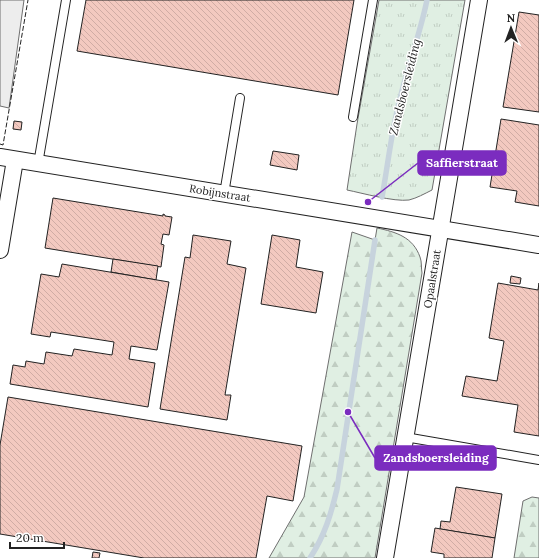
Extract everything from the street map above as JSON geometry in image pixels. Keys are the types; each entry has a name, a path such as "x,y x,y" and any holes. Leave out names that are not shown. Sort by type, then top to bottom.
{"street":[{"name":"Opaalstraat","path":"385,558 479,0"},
{"name":"Robijnstraat","path":"8,159 539,245"},
{"path":"0,250 8,159"}],"lane":[{"path":"38,164 66,0"},
{"path":"353,117 373,0"},
{"path":"224,194 240,98"},
{"path":"405,438 539,460"}],"green space":[{"path":"379,0 465,0 432,190 409,200 387,199 347,190"},
{"path":"377,228 391,231 403,236 413,245 421,259 422,273 375,558 269,558 304,497 352,232 375,240"},
{"path":"532,497 539,498 539,558 514,558 523,501"}],"shaded area":[{"path":"0,0 24,0 9,108 0,106"}],"building":[{"path":"86,0 354,0 338,95 77,51"},
{"path":"519,12 539,15 539,112 503,107"},
{"path":"501,119 539,125 539,206 515,202 517,191 490,187"},
{"path":"14,121 22,122 21,130 13,129"},
{"path":"273,151 299,155 297,170 270,165"},
{"path":"53,198 163,216 163,214 165,216 172,217 169,235 163,234 161,244 164,245 161,267 45,248"},
{"path":"193,235 231,241 227,264 246,268 225,395 231,395 227,420 160,409 185,257 190,258"},
{"path":"272,235 300,240 296,267 323,272 316,313 261,304"},
{"path":"113,259 158,266 156,280 111,272"},
{"path":"62,264 169,282 157,350 131,346 129,359 155,363 148,407 10,384 13,365 25,367 26,361 44,364 46,352 72,356 74,349 112,355 114,342 51,332 50,337 31,334 41,274 59,277"},
{"path":"511,276 521,278 520,284 510,283"},
{"path":"498,283 538,290 539,283 539,436 514,432 518,405 462,396 466,376 497,381 504,341 489,338"},
{"path":"8,397 302,446 293,501 267,496 256,558 144,558 0,534 0,445"},
{"path":"456,487 502,494 495,538 440,529 441,521 450,522"},
{"path":"435,528 495,538 492,558 444,558 444,554 431,552"},
{"path":"93,552 100,553 99,558 92,558"}],"waterway":[{"name":"Zandsboersleiding","path":"382,197 399,101 427,0"},
{"name":"Zandsboersleiding","path":"310,558 320,541 327,524 337,489 375,240"}],"fence":[{"path":"0,144 3,145 28,0"}],"place":[{"name":"Saffierstraat","path":"368,202"},
{"name":"Zandsboersleiding","path":"348,412"}]}
